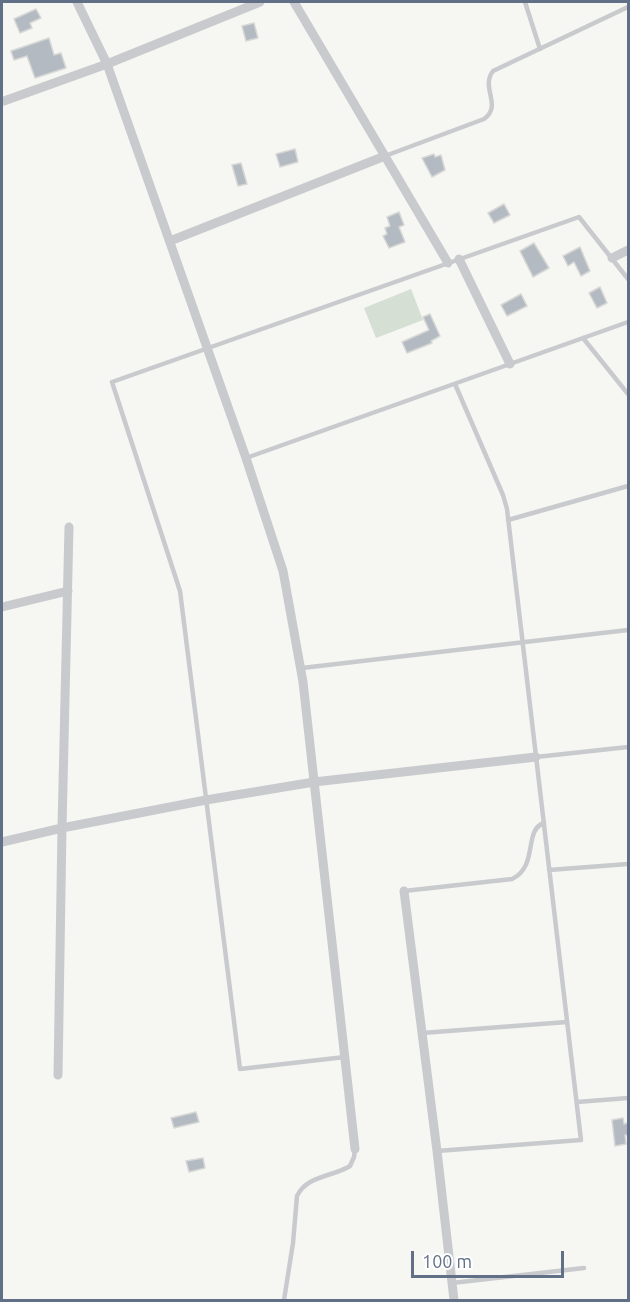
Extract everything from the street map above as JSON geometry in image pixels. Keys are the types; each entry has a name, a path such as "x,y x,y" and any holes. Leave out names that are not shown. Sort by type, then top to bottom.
{"street":[{"path":"78,2 107,64 246,458 283,571 302,668 355,1149"},
{"path":"4,101 107,64 260,2"},
{"path":"294,2 448,263"},
{"path":"170,242 385,156"},
{"path":"612,258 628,250"},
{"path":"459,260 510,364"},
{"path":"58,1075 69,527"},
{"path":"2,607 68,591"},
{"path":"2,843 62,828 206,800 314,783 536,757"},
{"path":"404,891 454,1300"}],"lane":[{"path":"525,2 540,49"},
{"path":"385,156 487,117 493,107 488,87 489,76 498,68 628,7"},
{"path":"345,1057 240,1069 180,591 112,382 579,217 628,279"},
{"path":"246,458 628,322"},
{"path":"583,338 628,394"},
{"path":"437,1151 581,1140 508,520 503,495 455,384"},
{"path":"508,520 628,486"},
{"path":"302,668 628,630"},
{"path":"536,757 628,747"},
{"path":"404,891 512,879 525,868 534,831 539,824 544,823"},
{"path":"549,870 628,864"},
{"path":"422,1033 567,1022"},
{"path":"577,1102 628,1098"},
{"path":"284,1300 300,1190 309,1182 350,1166 355,1149"},
{"path":"452,1283 584,1268"}],"shaded area":[{"path":"411,289 423,320 376,338 364,308"}],"building":[{"path":"36,9 41,18 30,23 32,28 20,33 14,19"},
{"path":"254,23 258,38 246,41 242,26"},
{"path":"49,38 54,55 61,53 66,68 35,78 27,56 14,60 11,51"},
{"path":"295,149 298,162 280,167 276,154"},
{"path":"434,154 435,157 441,155 445,170 432,177 422,158"},
{"path":"241,163 247,184 238,186 232,165"},
{"path":"504,204 510,215 494,223 488,213"},
{"path":"399,212 404,225 399,227 405,242 389,248 383,236 387,234 385,228 390,226 387,217"},
{"path":"534,243 549,268 533,277 520,251"},
{"path":"580,247 590,271 581,276 574,262 568,266 563,256"},
{"path":"600,287 607,303 597,308 589,293"},
{"path":"521,294 527,306 507,316 501,305"},
{"path":"430,314 440,336 431,341 432,343 407,353 402,342 429,330 423,317"},
{"path":"196,1112 199,1122 174,1128 171,1118"},
{"path":"623,1118 624,1124 628,1123 628,1135 625,1135 626,1144 615,1146 612,1120"},
{"path":"203,1158 205,1168 189,1172 186,1161"}]}
